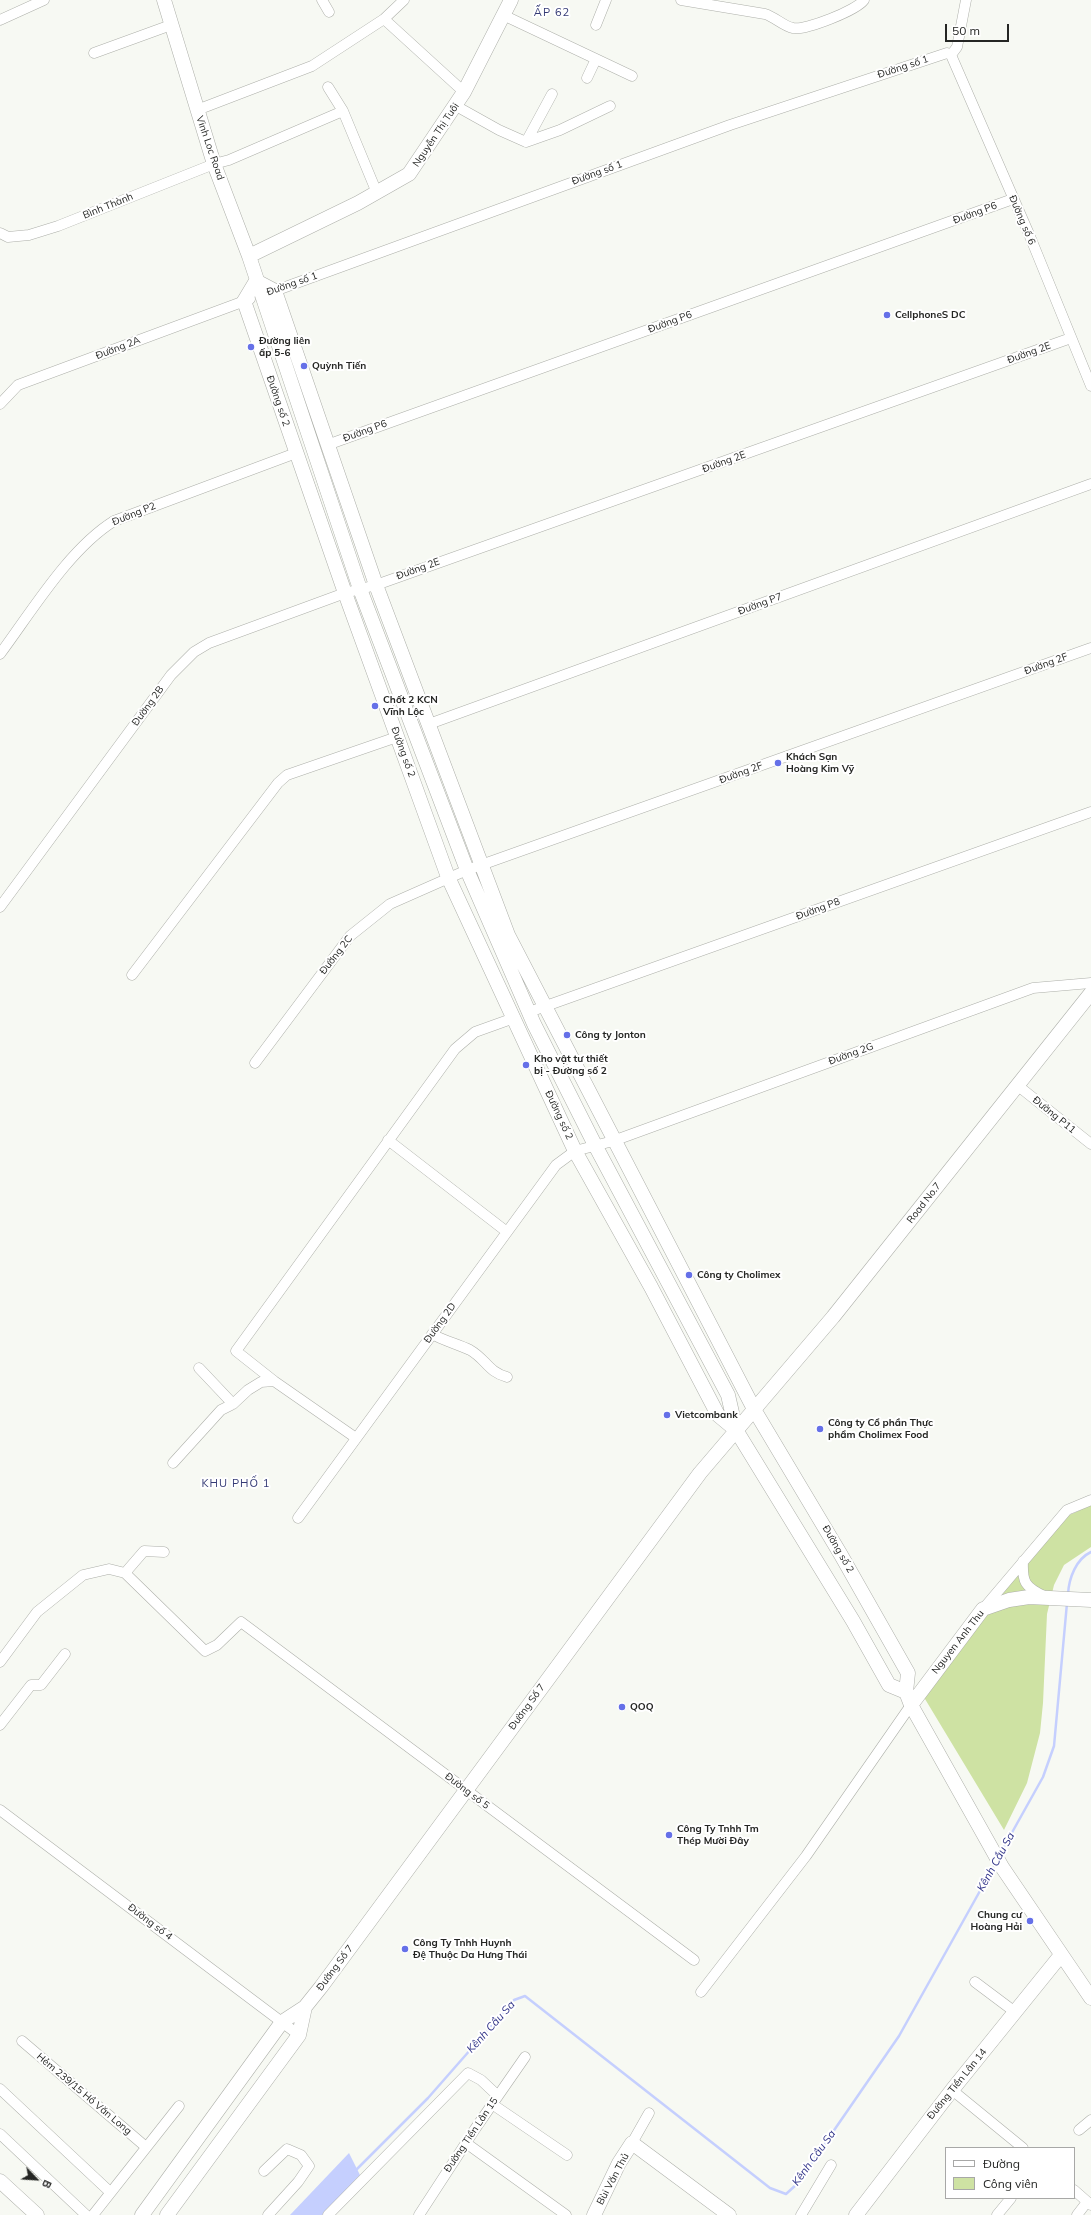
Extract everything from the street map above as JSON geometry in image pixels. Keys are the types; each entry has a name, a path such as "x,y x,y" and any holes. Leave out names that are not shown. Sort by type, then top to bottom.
{"main road":[{"name":"Vinh Loc Road","path":"164,0 214,164 249,256 256,281"},
{"name":"Nguyễn Thị Tuôi","path":"249,256 377,193 409,174 456,106 511,0"},
{"path":"244,301 256,281 268,293"},
{"name":"Đường số 2","path":"268,293 327,445 376,585 508,934 613,1141 755,1411 908,1673 908,1699"},
{"name":"Đường số 2","path":"268,293 360,589 467,870 529,1012 595,1145 728,1395 736,1430 853,1621 889,1686 908,1699"},
{"name":"Đường số 2","path":"244,301 345,593 448,877 575,1151 651,1287 718,1415 736,1430"},
{"name":"Road No.7","path":"755,1411 833,1317 1091,993"},
{"name":"Đường số 2","path":"728,1395 755,1411"},
{"name":"Đường Số 7","path":"142,2215 170,2179 282,2022 306,2007 700,1473 736,1430 755,1411"},
{"name":"Nguyen Anh Thu","path":"908,1699 983,1609 1019,1598 1046,1596 1091,1600"},
{"path":"908,1699 984,1838 1091,1998"},
{"name":"Đường Tiền Lân 14","path":"856,2215 952,2090 1061,1954"},
{"name":"Đường Số 7","path":"167,2215 299,2035 306,2007"},
{"path":"632,2143 729,2215"},
{"name":"Bùi Văn Thủ","path":"594,2215 619,2163 632,2143"},
{"path":"170,2179 186,2190"},
{"path":"0,2181 36,2215"}],"street":[{"path":"0,20 44,0"},
{"path":"322,0 329,12"},
{"path":"197,110 312,66 384,19 404,0"},
{"path":"596,25 606,0"},
{"path":"681,0 773,16 792,28 805,27 854,9 864,0"},
{"path":"951,55 957,47 966,0"},
{"path":"503,15 632,76"},
{"path":"384,19 464,92"},
{"path":"94,53 172,25"},
{"name":"Đường số 1","path":"244,301 730,125 947,53 951,55"},
{"name":"Đường số 6","path":"951,55 1091,386"},
{"path":"587,78 596,59"},
{"path":"328,87 343,111 377,193"},
{"path":"526,142 552,94"},
{"path":"456,106 499,130 526,142 560,130 610,106"},
{"name":"Bình Thành","path":"0,233 8,237 29,235 58,226 214,164 229,160 343,111"},
{"name":"Đường P6","path":"327,445 1013,199"},
{"name":"Đường 2A","path":"0,404 18,385 244,301"},
{"name":"Đường 2E","path":"360,589 376,585 1071,338"},
{"name":"Đường P2","path":"0,654 77,550 103,528 114,521 296,453"},
{"name":"Đường P7","path":"429,724 1091,484"},
{"name":"Đường 2B","path":"0,907 171,675 194,652 209,643 345,593 360,589"},
{"name":"Đường 2F","path":"467,870 1091,648"},
{"path":"132,975 278,783 287,775 397,737"},
{"name":"Đường P8","path":"529,1012 1091,812"},
{"name":"Đường 2C","path":"255,1063 350,936 390,904 448,877 467,870"},
{"name":"Đường 2G","path":"595,1145 613,1141 1033,988 1091,983"},
{"path":"356,1438 274,1381 236,1351 455,1049 476,1032 514,1018"},
{"name":"Đường P11","path":"1017,1085 1091,1144"},
{"path":"388,1140 507,1232"},
{"name":"Đường 2D","path":"298,1518 556,1165 575,1151 595,1145"},
{"path":"432,1334 469,1350 480,1358 493,1372 507,1377"},
{"path":"199,1368 233,1404"},
{"path":"173,1463 221,1410 233,1404 248,1390 261,1382 274,1381"},
{"path":"983,1609 1067,1510 1091,1500"},
{"path":"0,1662 37,1612 84,1575 109,1569 125,1573 144,1551 164,1552"},
{"path":"1023,1561 1022,1574 1025,1584 1033,1591 1046,1596"},
{"name":"Đường số 5","path":"125,1573 205,1651 217,1645 241,1622 694,1960"},
{"path":"1008,1580 1010,1591 1019,1598"},
{"path":"0,1726 30,1685 41,1685 65,1654"},
{"path":"701,1992 806,1856 908,1699"},
{"name":"Đường số 4","path":"0,1810 299,2035"},
{"path":"975,1982 1014,2012"},
{"name":"Hẻm 239/15 Hồ Văn Long","path":"22,2041 146,2147"},
{"name":"Đường Tiền Lân 15","path":"420,2215 466,2143 525,2057"},
{"path":"328,2215 468,2073 481,2080 495,2100 567,2155"},
{"path":"0,2089 110,2192"},
{"path":"952,2090 1022,2147"},
{"path":"92,2215 179,2106"},
{"path":"632,2143 649,2113"},
{"path":"1079,2130 1091,2120"},
{"path":"0,2134 86,2215"},
{"path":"466,2143 566,2215"},
{"path":"264,2171 287,2149 301,2155 309,2166 298,2182 268,2215"},
{"path":"801,2215 831,2165"},
{"path":"1075,2191 1089,2203 1077,2215"},
{"path":"997,2215 1010,2199"}],"green space":[{"path":"1091,1505 1091,1547 1064,1565 1054,1585 1047,1614 1043,1703 1040,1733 1027,1783 1004,1830 922,1694 1063,1518"}],"water":[{"path":"349,2153 360,2175 322,2215 290,2215"}],"waterway":[{"name":"Kênh Cầu Sa","path":"1068,1594 1070,1582 1077,1564 1091,1552"},
{"name":"Kênh Cầu Sa","path":"1000,1854 1043,1777 1054,1746 1067,1603"},
{"name":"Kênh Cầu Sa","path":"355,2171 428,2098 514,2000 525,1996 770,2188 786,2194 797,2184 899,2036 995,1864"}],"place":[{"name":"CellphoneS DC","path":"887,315"},
{"name":"Đường liên ấp 5-6","path":"251,347"},
{"name":"Quỳnh Tiến","path":"304,366"},
{"name":"Chốt 2 KCN Vĩnh Lộc","path":"375,706"},
{"name":"Khách Sạn Hoàng Kim Vỹ","path":"778,763"},
{"name":"Công ty Jonton","path":"567,1035"},
{"name":"Kho vật tư thiết bị - Đường số 2","path":"526,1065"},
{"name":"Công ty Cholimex","path":"689,1275"},
{"name":"Vietcombank","path":"667,1415"},
{"name":"Công ty Cổ phần Thực phẩm Cholimex Food","path":"820,1429"},
{"name":"QOQ","path":"622,1707"},
{"name":"Công Ty Tnhh Tm Thép Mười Đây","path":"669,1835"},
{"name":"Chung cư Hoàng Hải","path":"1030,1921"},
{"name":"Công Ty Tnhh Huynh Đệ Thuộc Da Hưng Thái","path":"405,1949"}],"district":[{"name":"ẤP 62","path":"552,13"},
{"name":"KHU PHỐ 1","path":"236,1484"}]}
